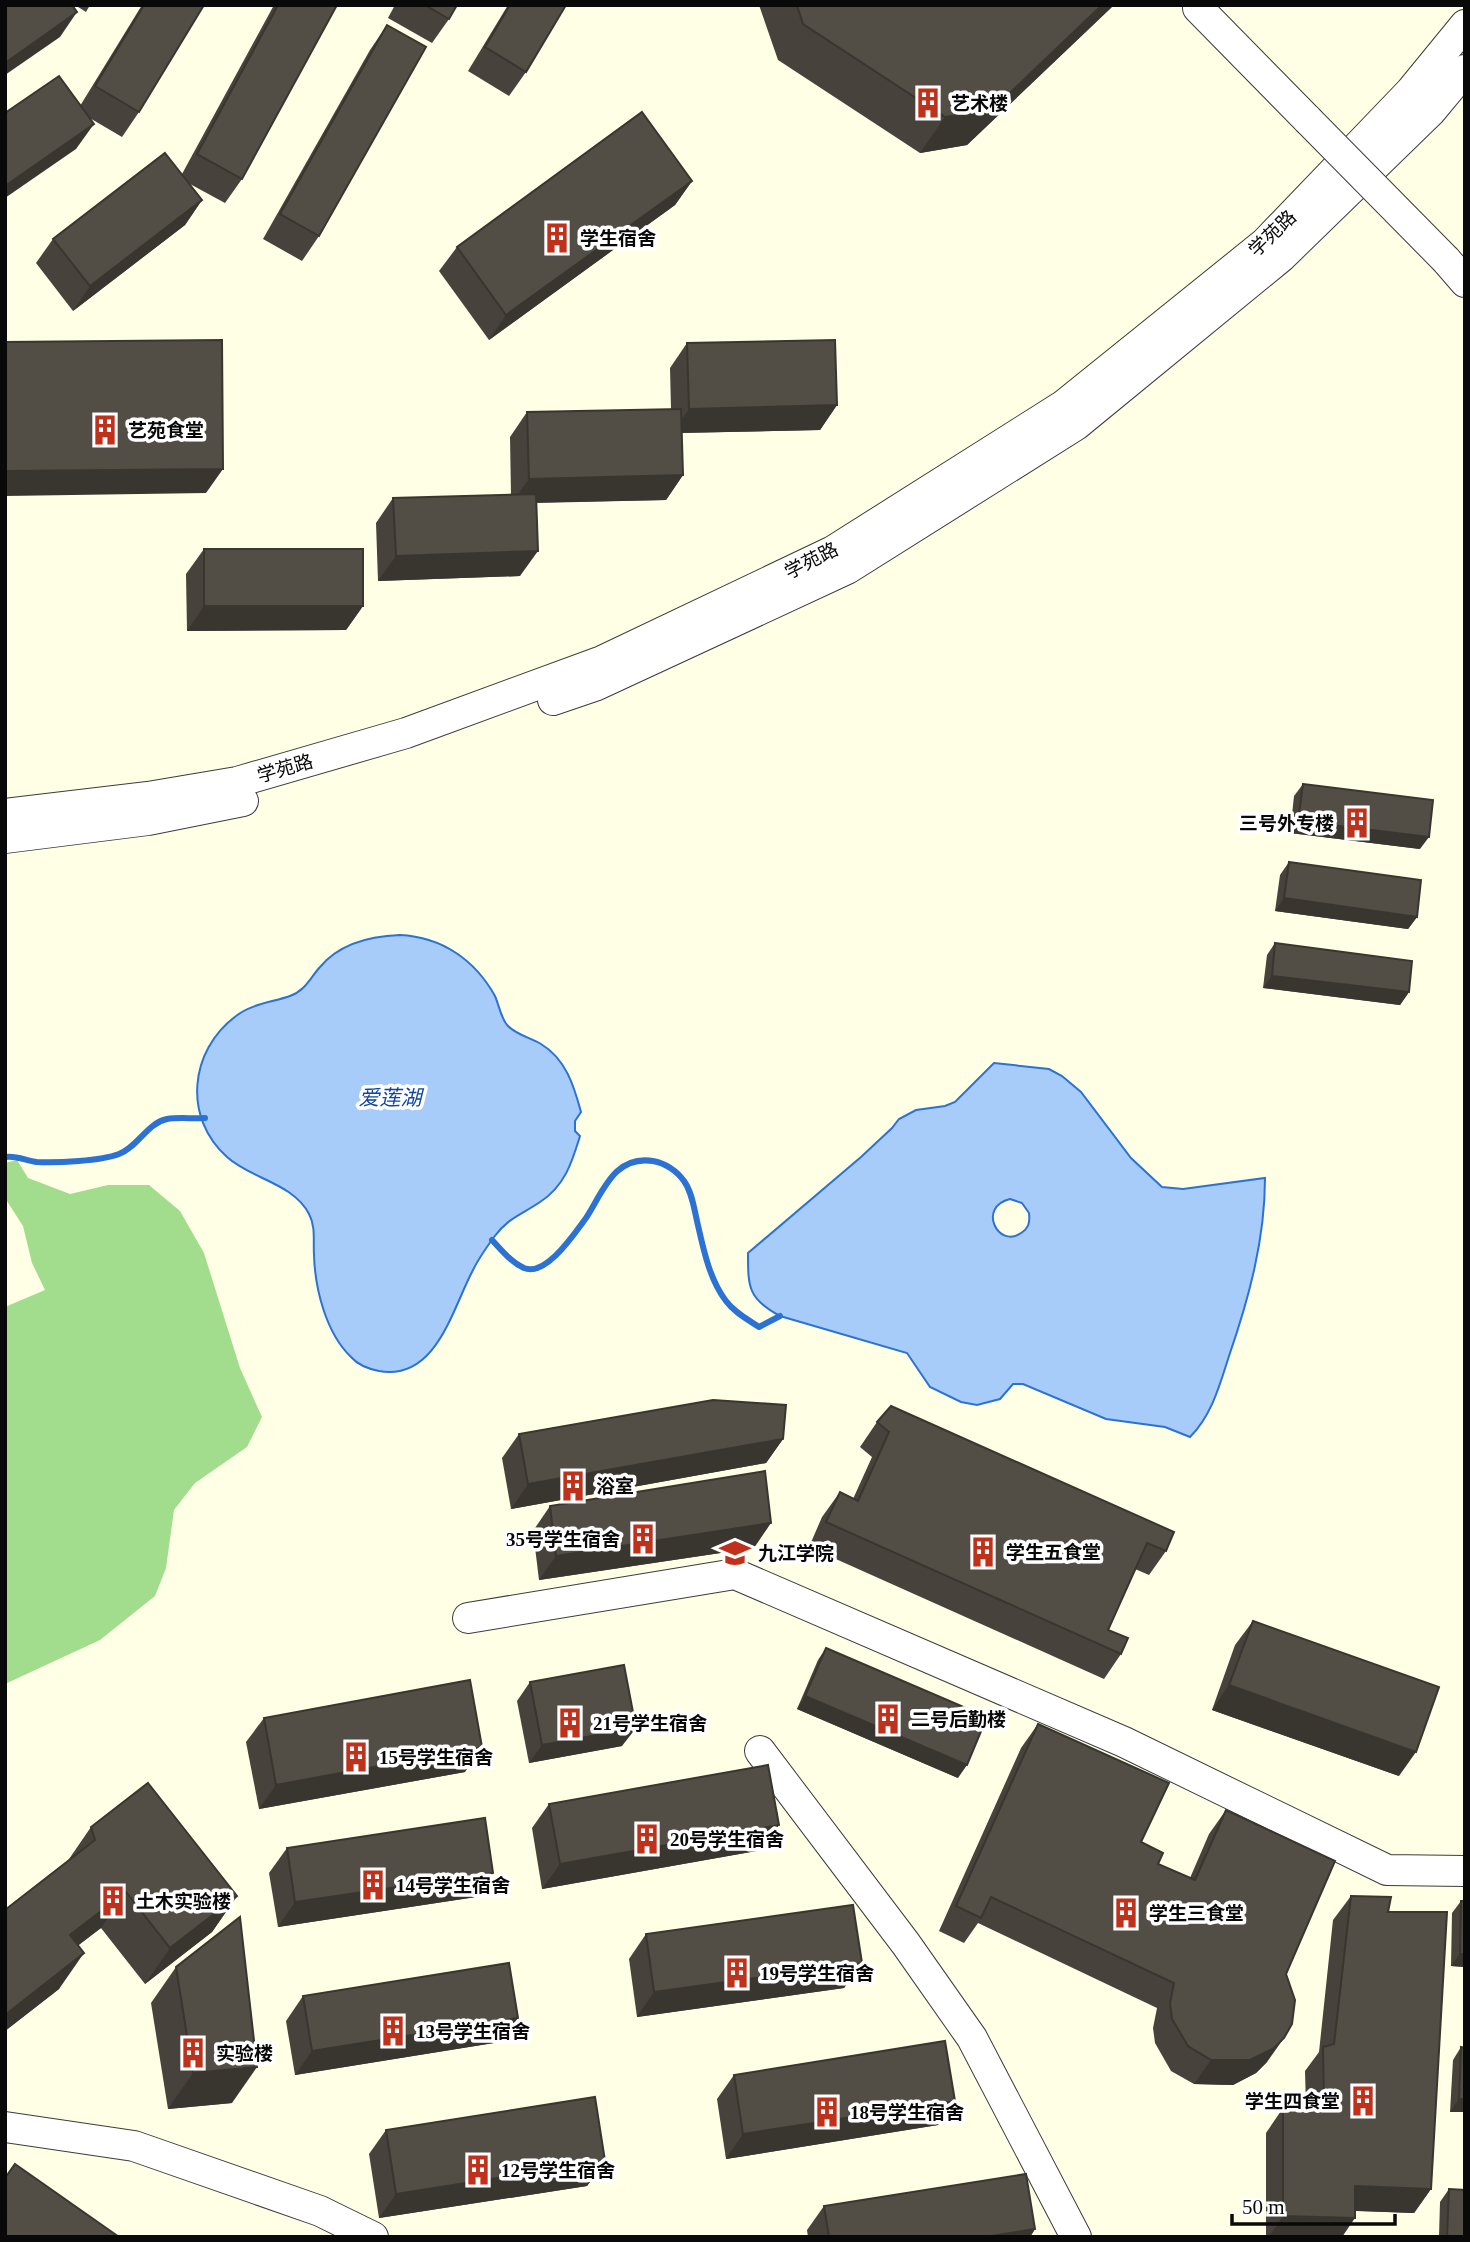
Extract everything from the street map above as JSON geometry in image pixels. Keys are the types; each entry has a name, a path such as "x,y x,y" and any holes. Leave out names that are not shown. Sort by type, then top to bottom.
{"street":[{"path":"1198,8 1455,271"},
{"name":"学苑路","path":"5,814 148,797 237,782 406,733 602,660 833,551 1064,405 1265,243 1411,91 1465,25"},
{"name":"学苑路","path":"5,838 148,820 246,801 408,752 597,685 847,569 1076,425 1281,257 1432,111 1465,70"},
{"path":"468,1618 735,1574 1124,1742 1387,1870 1465,1871"},
{"path":"760,1751 906,1944 972,2038 1076,2237"},
{"path":"5,2127 134,2146 320,2211 373,2237"}],"green space":[{"path":"17,1160 28,1178 70,1194 108,1185 149,1185 180,1211 204,1253 240,1368 262,1417 247,1447 195,1483 174,1510 166,1568 155,1596 100,1640 5,1684 5,1307 45,1290 32,1263 23,1226 5,1198 5,1163"}],"water":[{"name":"爱莲湖","path":"400,935 430,940 467,961 487,983 508,1026 541,1044 557,1057 572,1083 581,1112 575,1121 575,1131 580,1136 570,1164 556,1189 505,1225 485,1249 449,1323 428,1354 415,1365 399,1371 379,1371 354,1360 342,1347 329,1323 317,1282 313,1229 309,1214 293,1195 237,1164 213,1141 203,1123 197,1085 209,1047 220,1031 236,1016 255,1006 295,994 328,959 346,947 367,939"},
{"path":"994,1063 1049,1069 1081,1092 1131,1158 1162,1187 1183,1189 1265,1178 1259,1246 1243,1312 1214,1399 1204,1419 1190,1437 1165,1427 1106,1419 1023,1384 1013,1384 1000,1399 977,1405 961,1402 930,1387 907,1353 780,1316 756,1298 750,1283 748,1253 861,1157 899,1119 916,1110 955,1102","holes":["1010,1199 1022,1203 1029,1213 1027,1227 1021,1233 1005,1236 995,1225 995,1210 1000,1203"]}],"building":[{"path":"5,5 72,5 77,12 5,63"},
{"path":"144,5 204,5 139,112 95,86"},
{"path":"278,5 337,5 242,179 197,154"},
{"path":"425,5 457,5 449,19"},
{"path":"510,5 566,5 526,72 485,47"},
{"name":"艺术楼","path":"797,5 1102,5 992,110 945,117 803,24"},
{"path":"387,25 426,47 319,236 280,214"},
{"path":"59,76 94,124 5,186 5,113"},
{"name":"学生宿舍","path":"642,112 692,181 506,315 457,247"},
{"path":"165,153 202,200 90,286 53,239"},
{"name":"艺苑食堂","path":"222,340 223,469 5,471 5,342"},
{"path":"835,340 837,405 689,409 687,343"},
{"path":"681,409 683,475 529,479 527,412"},
{"path":"536,494 538,551 396,556 393,498"},
{"path":"204,549 363,549 363,606 204,606"},
{"name":"三号外专楼","path":"1303,784 1433,800 1429,837 1298,821"},
{"path":"1289,862 1421,880 1417,917 1284,898"},
{"path":"1275,943 1412,961 1409,992 1272,976"},
{"path":"713,1400 786,1405 783,1439 528,1484 519,1434"},
{"name":"学生五食堂","path":"891,1406 1174,1532 1166,1551 1147,1543 1108,1630 1128,1638 1121,1654 826,1522 840,1492 858,1501 889,1432 877,1422"},
{"path":"765,1471 771,1523 556,1556 550,1506"},
{"path":"1253,1621 1439,1687 1416,1752 1229,1685"},
{"name":"二号后勤楼","path":"826,1648 987,1717 967,1765 805,1696"},
{"name":"21号学生宿舍","path":"624,1665 636,1728 542,1745 530,1682"},
{"name":"15号学生宿舍","path":"470,1680 482,1747 276,1785 264,1718"},
{"name":"学生三食堂","path":"1038,1724 1169,1783 1141,1842 1163,1853 1158,1864 1195,1880 1226,1810 1335,1861 1286,1974 1295,2000 1292,2024 1274,2048 1250,2060 1211,2060 1188,2046 1172,2019 1170,2003 1174,1983 991,1897 981,1918 956,1906"},
{"path":"768,1765 779,1825 560,1864 549,1804"},
{"name":"土木实验楼","path":"148,1783 237,1896 170,1948 126,1892 70,1935 84,1953 5,2015 5,1910 95,1840 91,1827"},
{"path":"485,1818 493,1873 295,1902 287,1848"},
{"name":"学生四食堂","path":"1351,1896 1391,1897 1388,1912 1447,1912 1431,2189 1355,2186 1355,2218 1283,2216 1283,2108 1324,2106 1323,2047 1334,2044"},
{"path":"1461,1901 1465,1901 1465,1954 1460,1954"},
{"path":"853,1905 862,1963 654,1992 646,1934"},
{"path":"240,1917 257,2067 193,2073 176,1967"},
{"path":"509,1963 518,2018 312,2051 303,1996"},
{"path":"945,2041 955,2101 743,2134 734,2075"},
{"path":"1461,2047 1465,2048 1465,2099 1459,2099"},
{"name":"12号学生宿舍","path":"595,2097 605,2161 396,2194 386,2130"},
{"path":"15,2164 119,2237 5,2237 5,2178"},
{"path":"1026,2174 1035,2229 985,2237 829,2237 824,2206"},
{"path":"1449,2189 1465,2190 1465,2237 1447,2237"}],"waterway":[{"path":"5,1157 46,1162 101,1158 126,1151 160,1121 172,1118 205,1118"},
{"path":"492,1240 506,1256 524,1268 541,1266 567,1243 604,1187 619,1170 640,1161 657,1162 674,1171 687,1185 707,1262 726,1301 759,1327 780,1316"}],"place":[{"name":"艺术楼","path":"928,103"},
{"name":"学生宿舍","path":"557,238"},
{"name":"艺苑食堂","path":"105,430"},
{"name":"三号外专楼","path":"1357,823"},
{"name":"浴室","path":"573,1486"},
{"name":"35号学生宿舍","path":"643,1539"},
{"name":"学生五食堂","path":"983,1552"},
{"name":"九江学院","path":"735,1553"},
{"name":"二号后勤楼","path":"888,1719"},
{"name":"21号学生宿舍","path":"570,1723"},
{"name":"15号学生宿舍","path":"356,1757"},
{"name":"20号学生宿舍","path":"647,1839"},
{"name":"14号学生宿舍","path":"373,1885"},
{"name":"土木实验楼","path":"113,1901"},
{"name":"学生三食堂","path":"1126,1913"},
{"name":"19号学生宿舍","path":"737,1973"},
{"name":"13号学生宿舍","path":"393,2031"},
{"name":"实验楼","path":"193,2053"},
{"name":"学生四食堂","path":"1363,2101"},
{"name":"18号学生宿舍","path":"827,2112"},
{"name":"12号学生宿舍","path":"478,2170"}]}
